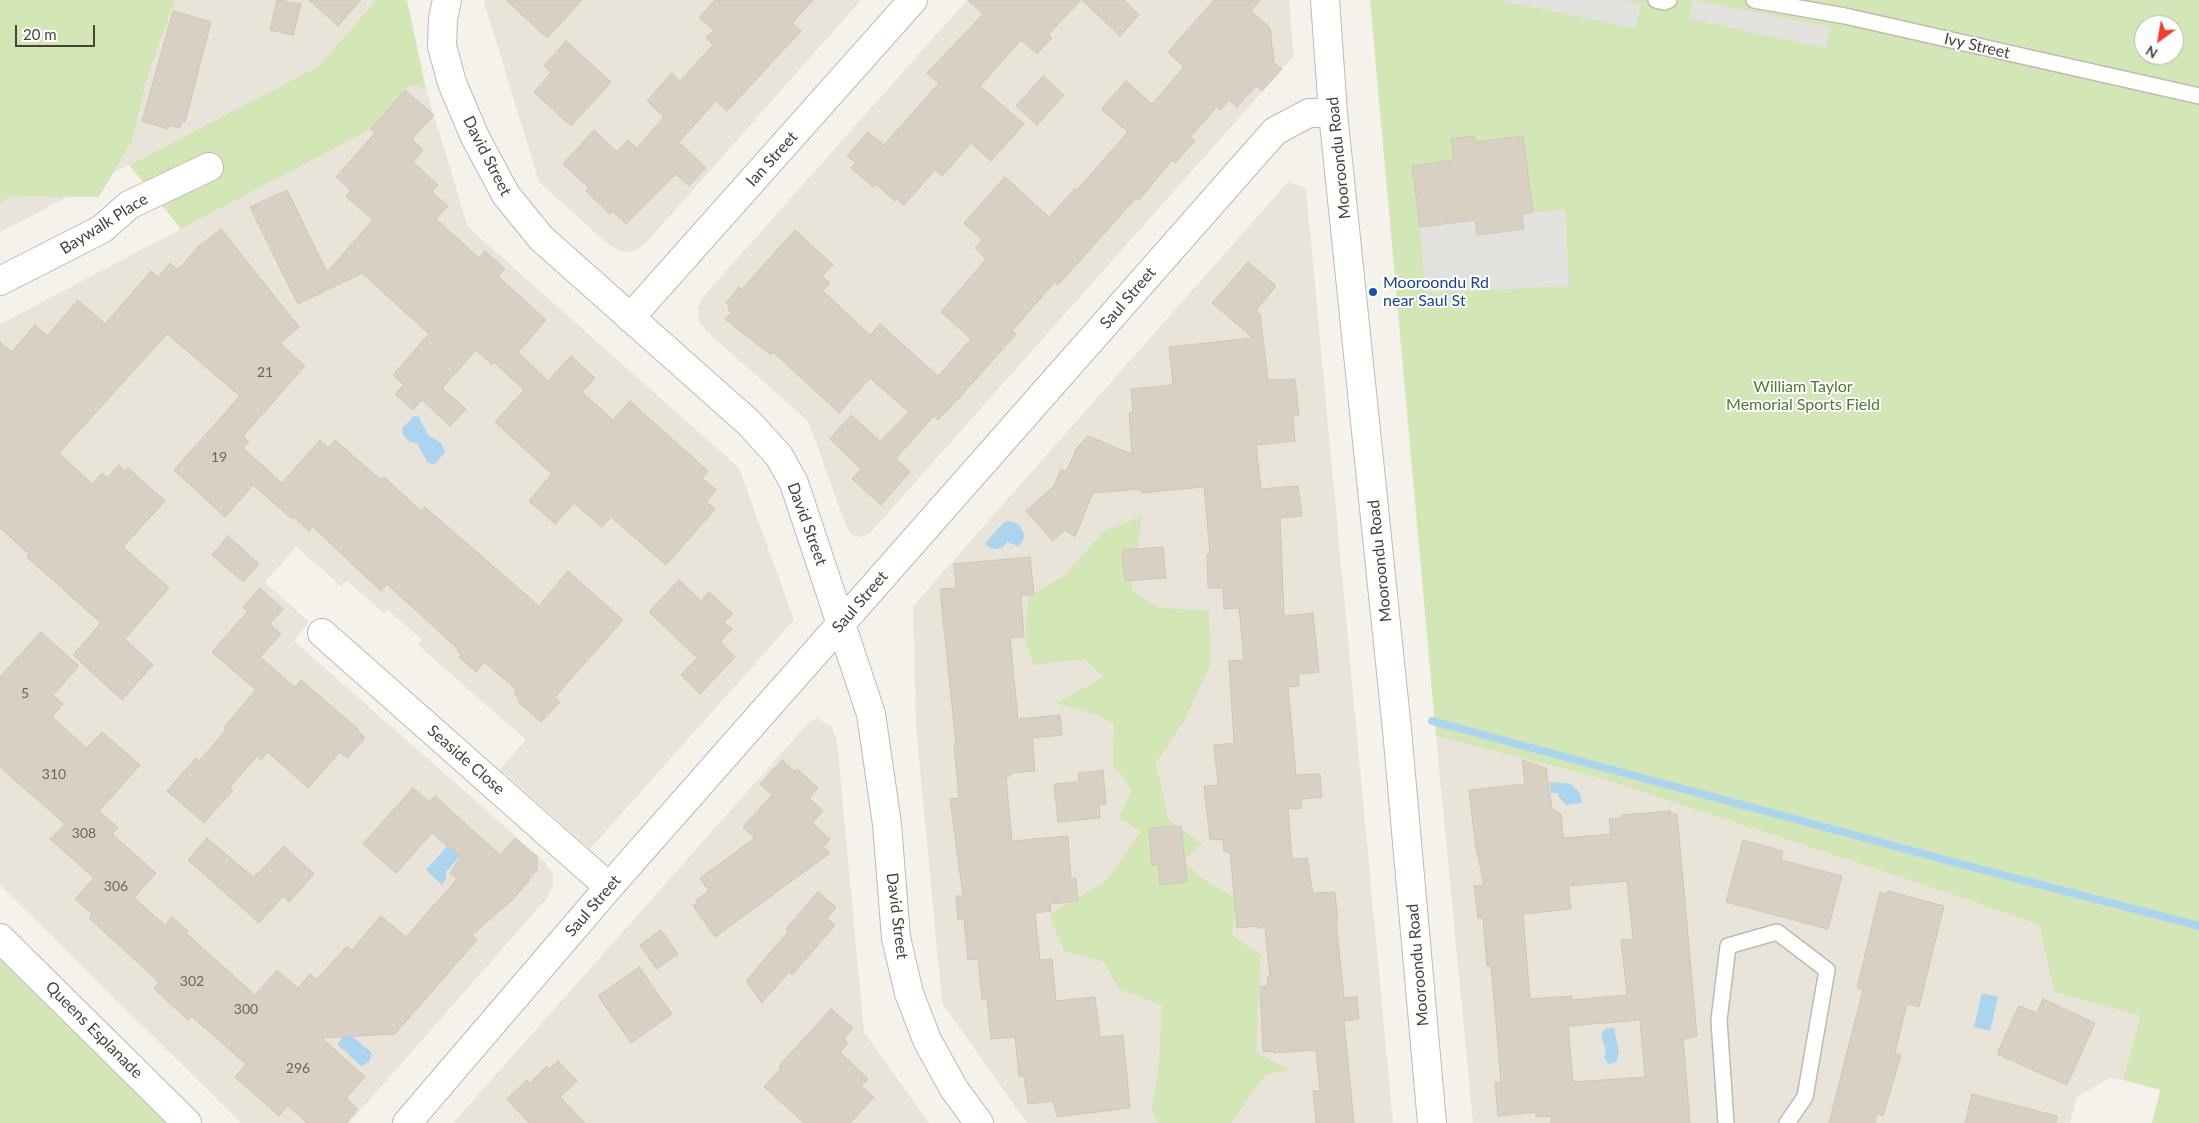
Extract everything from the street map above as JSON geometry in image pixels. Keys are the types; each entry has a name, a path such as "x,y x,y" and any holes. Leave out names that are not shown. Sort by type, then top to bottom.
{"street":[{"name":"David Street","path":"447,0 443,19 442,46 452,83 475,137 506,195 541,238 749,423 778,456 794,482 871,714 887,824 896,938 909,992 928,1040 954,1088 979,1123"},
{"name":"Ian Street","path":"630,318 913,0"},
{"name":"Mooroondu Road","path":"1325,0 1333,113 1397,730 1432,1123"},
{"name":"Saul Street","path":"407,1123 609,887 1275,131 1308,113 1333,113"},
{"name":"Baywalk Place","path":"0,281 102,229 129,205 209,167"},
{"name":"Seaside Close","path":"322,633 609,887"},
{"name":"Queens Esplanade","path":"0,938 187,1123"}],"lane":[{"path":"1656,0 1664,2 1669,0"},
{"name":"Ivy Street","path":"1754,0 1845,16 2199,96"},
{"path":"1726,1123 1719,1020 1728,946 1777,932 1827,970 1805,1097 1787,1123"}],"shaded area":[{"path":"0,0 376,0 319,66 0,232"},
{"path":"486,0 861,0 646,243 634,251 622,252 609,245 539,182 484,2"},
{"path":"967,0 1289,0 1294,56 871,532 861,537 853,536 847,528 808,421 706,331 699,321 698,308 703,297"},
{"path":"1497,0 1622,0 1641,4 1635,28"},
{"path":"1693,0 1831,27 1826,48 1689,19"},
{"path":"415,85 426,89 468,227 739,468 794,620 590,849 500,769 526,740 418,645 422,640 387,609 384,613 347,581 341,586 296,547 265,582 309,622 294,641 545,862 553,874 553,885 547,898 349,1123 241,1123 0,885 0,324 366,132 406,88"},
{"path":"1288,182 1306,188 1393,1123 1027,1123 942,1003 916,726 913,606"},
{"path":"1565,210 1569,286 1425,293 1420,227 1475,220 1478,235 1523,229 1522,215 1533,212"},
{"path":"817,718 832,727 837,741 864,1032 929,1123 453,1123 809,722"},
{"path":"1436,736 1603,779 2039,925 2054,992 2140,1016 2123,1080 2110,1078 2077,1097 2070,1123 1473,1123"}],"green space":[{"path":"0,0 175,0 147,78 132,140 99,197 11,196 0,204"},
{"path":"376,0 407,0 426,89 415,85 406,88 366,132 181,229 129,165 319,66"},
{"name":"William Taylor Memorial Sports Field","path":"1370,0 2199,0 2199,1123 2152,1123 2160,1090 2123,1080 2140,1016 2054,992 2039,925 1603,779 1436,736"},
{"path":"1142,516 1132,591 1160,608 1209,610 1211,664 1185,719 1155,765 1168,819 1202,844 1183,860 1204,880 1237,899 1232,935 1261,955 1256,1052 1289,1070 1265,1075 1231,1123 1158,1123 1152,1110 1159,1062 1162,1005 1119,989 1104,962 1064,951 1049,915 1106,881 1141,832 1119,818 1132,790 1113,764 1114,724 1094,714 1056,703 1104,677 1084,659 1034,665 1025,641 1028,597 1064,576 1104,531"},
{"path":"0,938 187,1123 0,1123"}],"water":[{"path":"414,416 419,417 428,435 441,443 445,452 435,464 428,463 417,443 410,442 403,435 402,428"},
{"path":"1010,521 1019,525 1024,534 1023,541 1018,546 1007,542 1002,548 994,549 987,546 985,543 1004,522"},
{"path":"1550,782 1571,784 1580,793 1582,803 1566,805 1558,793 1551,793"},
{"path":"450,843 462,854 446,872 446,879 442,885 426,870"},
{"path":"1982,993 1998,997 1990,1031 1974,1027"},
{"path":"1614,1028 1619,1052 1616,1062 1609,1064 1604,1058 1606,1050 1601,1037 1604,1029"},
{"path":"347,1032 372,1053 369,1062 361,1066 337,1044"}],"building":[{"path":"277,0 301,4 293,35 270,30"},
{"path":"309,0 361,0 338,26"},
{"path":"506,0 582,0 547,38"},
{"path":"715,0 813,0 792,23 801,31 727,111 716,101 679,142 706,168 689,186 676,174 626,224 612,211 610,214 586,191 589,188 563,164 594,130 617,152 628,140 637,148 664,117 647,101 672,73 680,81 713,45 706,38 714,30 699,18"},
{"path":"968,0 1081,0 1048,35 1052,38 1037,54 1021,40 980,86 1024,124 991,161 971,143 942,176 935,170 904,205 897,199 895,201 876,184 873,187 851,168 856,163 847,156 868,132 884,145 939,83 927,73 983,14"},
{"path":"1082,0 1124,0 1139,15 1120,36"},
{"path":"1214,0 1260,0 1251,11 1270,28 1274,63 1282,69 1262,91 1256,86 1237,107 1229,100 1220,110 1217,107 1190,137 1195,141 1175,163 1172,160 1139,200 1136,198 1058,285 1055,282 1012,331 1016,334 961,396 938,420 934,416 898,456 896,459 910,472 881,505 852,479 861,469 830,439 851,415 880,441 909,412 870,378 839,413 773,352 771,355 725,319 731,313 728,310 730,307 726,303 739,287 742,289 795,230 833,265 822,276 830,283 823,291 870,335 880,324 938,376 971,339 941,312 986,259 975,248 982,240 964,223 1005,177 1049,217 1075,189 1077,190 1128,132 1101,109 1126,81 1152,104 1184,67 1168,52"},
{"path":"173,11 211,22 185,122 182,121 180,128 169,125 168,129 142,121"},
{"path":"566,41 611,82 571,126 534,92 551,73 544,66"},
{"path":"1043,76 1064,95 1037,125 1016,106"},
{"path":"405,90 434,115 412,139 423,150 413,162 438,185 432,192 448,206 436,219 479,258 485,251 505,269 498,276 546,320 518,352 548,381 571,356 595,378 582,392 613,420 630,401 708,471 702,478 716,490 706,502 715,509 666,565 611,517 602,527 574,503 555,524 529,501 552,474 495,422 524,390 494,362 492,364 476,350 442,388 466,409 450,426 422,400 413,410 395,394 404,385 393,375 429,334 362,273 298,304 250,207 287,190 327,272 373,220 346,196 351,190 336,177 375,133 370,129"},
{"path":"1474,136 1475,142 1523,136 1533,212 1522,215 1524,229 1477,235 1475,220 1420,227 1412,166 1454,160 1451,139"},
{"path":"221,229 299,327 280,343 305,366 243,436 249,442 243,448 282,483 320,440 328,448 335,440 381,480 384,477 421,511 425,507 539,606 568,571 623,620 555,697 560,702 541,722 518,702 520,700 514,694 517,690 484,662 476,672 459,657 461,655 457,651 458,649 387,584 381,591 313,527 309,531 294,517 292,519 253,485 225,517 174,470 240,396 167,334 59,453 92,484 102,473 107,478 119,465 125,471 128,468 165,501 123,547 169,588 125,639 153,665 122,700 73,655 101,623 27,557 29,554 0,528 0,342 12,352 35,325 47,336 78,300 105,324 151,271 158,277 170,263 178,270 199,246"},
{"path":"1248,262 1276,286 1256,310 1260,314 1268,380 1295,379 1299,416 1293,416 1295,441 1256,445 1261,489 1298,486 1302,516 1280,518 1284,616 1313,613 1319,672 1298,674 1299,686 1288,687 1296,775 1320,774 1322,797 1301,799 1302,808 1288,809 1292,859 1307,858 1313,893 1335,892 1338,921 1336,922 1344,998 1357,997 1359,1019 1344,1021 1354,1123 1316,1123 1313,1091 1320,1091 1316,1050 1263,1052 1260,986 1268,986 1267,977 1270,977 1265,928 1258,928 1258,926 1237,928 1230,852 1224,852 1223,839 1210,840 1204,786 1218,785 1214,745 1234,743 1229,661 1244,660 1239,608 1224,609 1223,588 1208,588 1207,554 1210,554 1204,487 1141,493 1141,489 1093,493 1075,537 1065,530 1053,541 1026,511 1054,486 1061,469 1066,472 1077,448 1088,436 1132,454 1129,413 1133,412 1131,389 1173,385 1169,347 1253,338 1212,303"},
{"path":"228,536 259,564 243,582 212,555"},
{"path":"1163,547 1166,578 1125,581 1122,550"},
{"path":"1030,557 1034,594 1021,596 1024,637 1010,638 1018,719 1060,715 1062,735 1032,738 1035,771 1010,773 1010,776 1006,777 1012,841 1068,836 1071,879 1076,878 1078,901 1050,904 1051,911 1035,913 1040,960 1052,959 1056,1001 1095,997 1100,1037 1123,1035 1130,1108 1057,1117 1053,1101 1028,1104 1024,1076 1019,1076 1015,1037 991,1039 987,999 982,999 978,959 968,960 964,919 958,920 956,896 963,896 950,799 959,798 954,745 956,745 940,589 956,588 954,564"},
{"path":"679,580 701,601 709,592 733,614 724,622 732,629 720,642 735,657 700,694 681,675 697,658 649,612"},
{"path":"260,588 283,609 270,624 281,634 260,657 295,687 301,680 359,730 365,738 347,758 340,752 308,788 268,752 261,760 257,756 230,787 233,790 204,823 167,791 196,758 199,761 226,730 224,727 256,690 212,652 248,611 243,607"},
{"path":"41,632 79,666 53,695 63,704 52,717 87,748 102,732 140,765 99,811 118,828 112,834 156,873 134,898 165,925 172,917 188,931 186,933 255,995 277,970 298,988 310,974 317,979 347,946 352,950 381,916 406,937 457,879 450,873 461,857 432,833 396,873 363,844 413,788 429,802 435,796 500,855 515,838 537,857 537,870 529,881 513,899 472,935 477,940 395,1034 322,1038 365,1077 346,1098 358,1109 346,1123 307,1123 288,1106 279,1116 235,1077 246,1064 191,1016 188,1020 154,989 159,982 89,918 92,914 75,899 94,878 50,839 65,824 0,767 0,677"},
{"path":"782,760 794,771 797,769 818,788 809,798 823,811 812,823 830,839 823,847 830,853 715,937 693,906 698,902 696,900 709,891 700,878 755,838 743,827 772,795 760,784"},
{"path":"1522,760 1546,768 1552,809 1561,814 1563,838 1611,834 1609,819 1621,818 1622,815 1670,811 1671,814 1677,814 1697,1036 1683,1039 1690,1123 1551,1123 1551,1116 1536,1117 1536,1112 1498,1116 1495,1082 1501,1082 1491,966 1487,966 1483,918 1478,918 1474,886 1484,885 1475,842 1469,790 1525,784","holes":["1627,881 1633,939 1621,940 1627,995 1572,1000 1572,996 1530,999 1523,914 1571,909 1568,886","1640,1020 1645,1077 1573,1082 1568,1026"]},
{"path":"1103,770 1106,804 1099,805 1100,818 1058,822 1054,784 1079,782 1078,773"},
{"path":"1181,826 1187,882 1160,885 1158,864 1152,865 1149,828"},
{"path":"207,838 253,877 284,846 314,874 289,902 283,896 259,923 188,860"},
{"path":"1743,840 1783,851 1781,860 1842,876 1828,929 1726,902"},
{"path":"1888,891 1944,906 1919,1007 1907,1004 1895,1053 1901,1055 1883,1116 1877,1114 1875,1123 1829,1123 1863,990 1857,988 1880,892 1887,894"},
{"path":"818,892 836,907 827,918 835,925 792,975 789,972 762,1003 746,981 788,932 786,929"},
{"path":"661,930 678,954 657,969 640,945"},
{"path":"639,967 672,1014 631,1043 598,996"},
{"path":"2043,999 2095,1023 2067,1085 1997,1054 2019,1006 2037,1013"},
{"path":"831,1009 853,1028 844,1039 848,1043 840,1052 868,1079 861,1086 874,1097 850,1123 804,1123 764,1087 781,1068 779,1066"},
{"path":"558,1061 577,1081 560,1097 585,1123 529,1123 507,1099 527,1080 530,1083 547,1066 549,1069"},
{"path":"1972,1094 2057,1116 2056,1123 1965,1123"}],"waterway":[{"path":"1432,721 1972,867 2199,926"}],"place":[{"name":"Mooroondu Rd near Saul St","path":"1373,292"}]}
